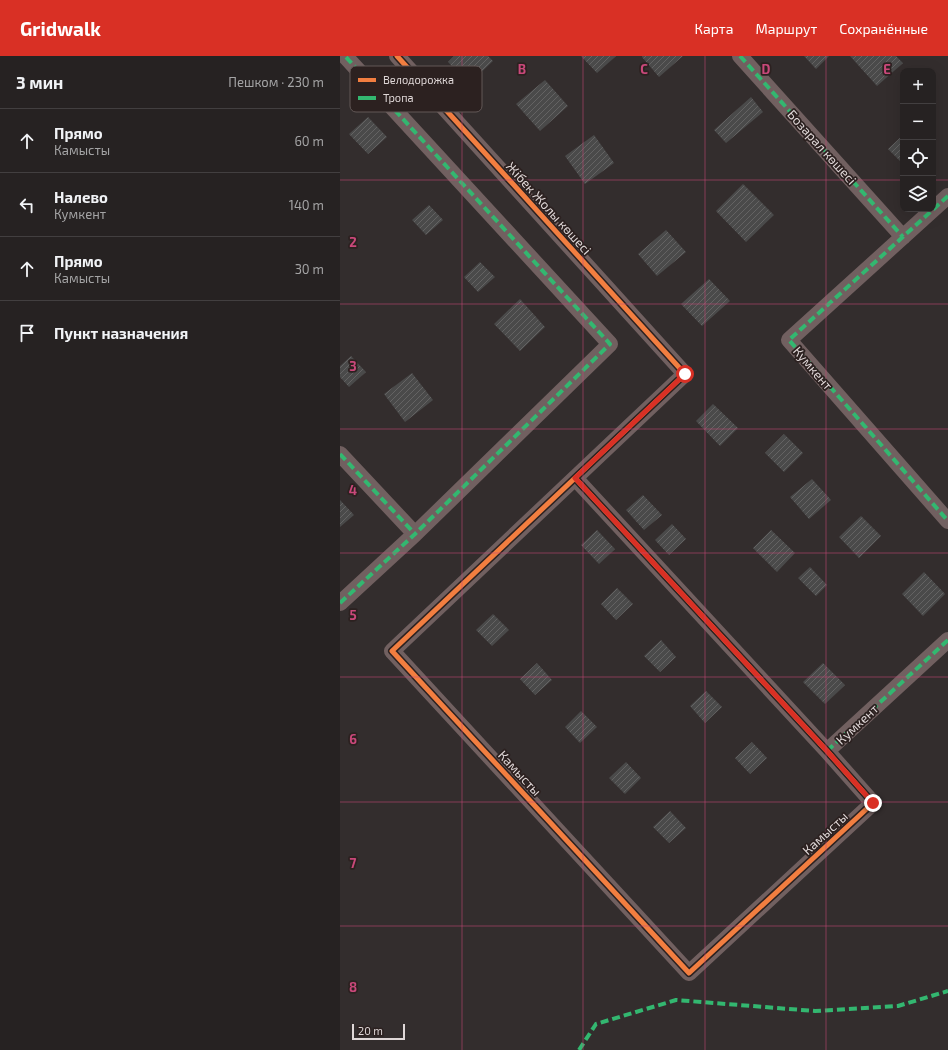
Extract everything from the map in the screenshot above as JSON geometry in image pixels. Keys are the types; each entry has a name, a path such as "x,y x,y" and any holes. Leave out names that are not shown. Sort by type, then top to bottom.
{"street":[{"path":"345,56 354,66"},
{"name":"Жібек Жолы көшесі","path":"397,56 406,66"},
{"name":"Бозарал көшесі","path":"740,56 903,237"},
{"path":"340,603 415,534 610,344 397,112"},
{"name":"Жібек Жолы көшесі","path":"448,112 685,374"},
{"name":"Кумкент","path":"948,196 788,340 948,521"},
{"name":"Камысты","path":"685,374 392,651 689,972 873,803 827,751"},
{"path":"340,454 415,534"},
{"name":"Кумкент","path":"575,478 827,751 948,640"}],"building":[{"path":"454,56 488,56 493,61 482,72 482,66 452,66 448,62"},
{"path":"581,56 616,56 597,73"},
{"path":"642,56 683,56 659,77"},
{"path":"804,56 829,56 816,69"},
{"path":"850,56 896,56 903,63 877,86"},
{"path":"545,80 568,106 540,131 516,104"},
{"path":"751,97 763,112 726,143 714,130"},
{"path":"368,117 387,137 368,154 349,134"},
{"path":"594,135 614,163 585,184 565,156"},
{"path":"900,138 900,161 888,149"},
{"path":"743,184 774,215 746,242 716,211"},
{"path":"429,205 443,220 426,235 412,220"},
{"path":"666,230 686,252 657,276 638,254"},
{"path":"480,262 495,277 478,292 464,277"},
{"path":"709,279 730,301 702,326 681,304"},
{"path":"520,299 545,327 520,351 494,324"},
{"path":"351,356 366,372 349,387 340,377 340,366"},
{"path":"412,373 433,400 405,422 384,394"},
{"path":"713,404 738,428 720,446 696,421"},
{"path":"784,434 803,453 784,472 765,453"},
{"path":"812,479 831,500 809,519 790,497"},
{"path":"643,495 662,515 644,530 626,510"},
{"path":"340,500 354,515 340,527"},
{"path":"861,516 881,536 859,558 839,537"},
{"path":"672,524 686,539 669,555 655,540"},
{"path":"597,530 615,549 599,564 581,545"},
{"path":"771,530 795,553 777,572 753,548"},
{"path":"810,567 827,585 816,596 798,578"},
{"path":"924,572 945,594 923,616 902,594"},
{"path":"617,588 633,604 616,620 601,604"},
{"path":"493,614 509,630 492,646 476,630"},
{"path":"661,640 676,657 660,672 644,656"},
{"path":"537,663 552,680 535,695 520,679"},
{"path":"823,663 845,685 825,704 803,682"},
{"path":"706,691 722,707 705,723 690,706"},
{"path":"581,711 597,727 580,743 565,727"},
{"path":"752,742 767,758 750,774 735,758"},
{"path":"626,762 641,778 625,794 609,778"},
{"path":"670,811 686,828 669,843 653,827"}],"marked path":[{"path":"345,56 354,66"},
{"path":"740,56 903,237"},
{"path":"340,603 415,534 610,344 397,112"},
{"path":"948,196 789,340 948,521"},
{"path":"340,454 415,534"},
{"path":"827,751 948,640"},
{"path":"579,1050 596,1024 676,1000 815,1011 898,1006 948,991"}],"cycle path":[{"path":"397,56 406,66"},
{"path":"448,112 685,374 392,651 689,973 873,803 827,751 575,478"}],"route":[{"path":"685,374 575,478 827,751 873,803"}]}
